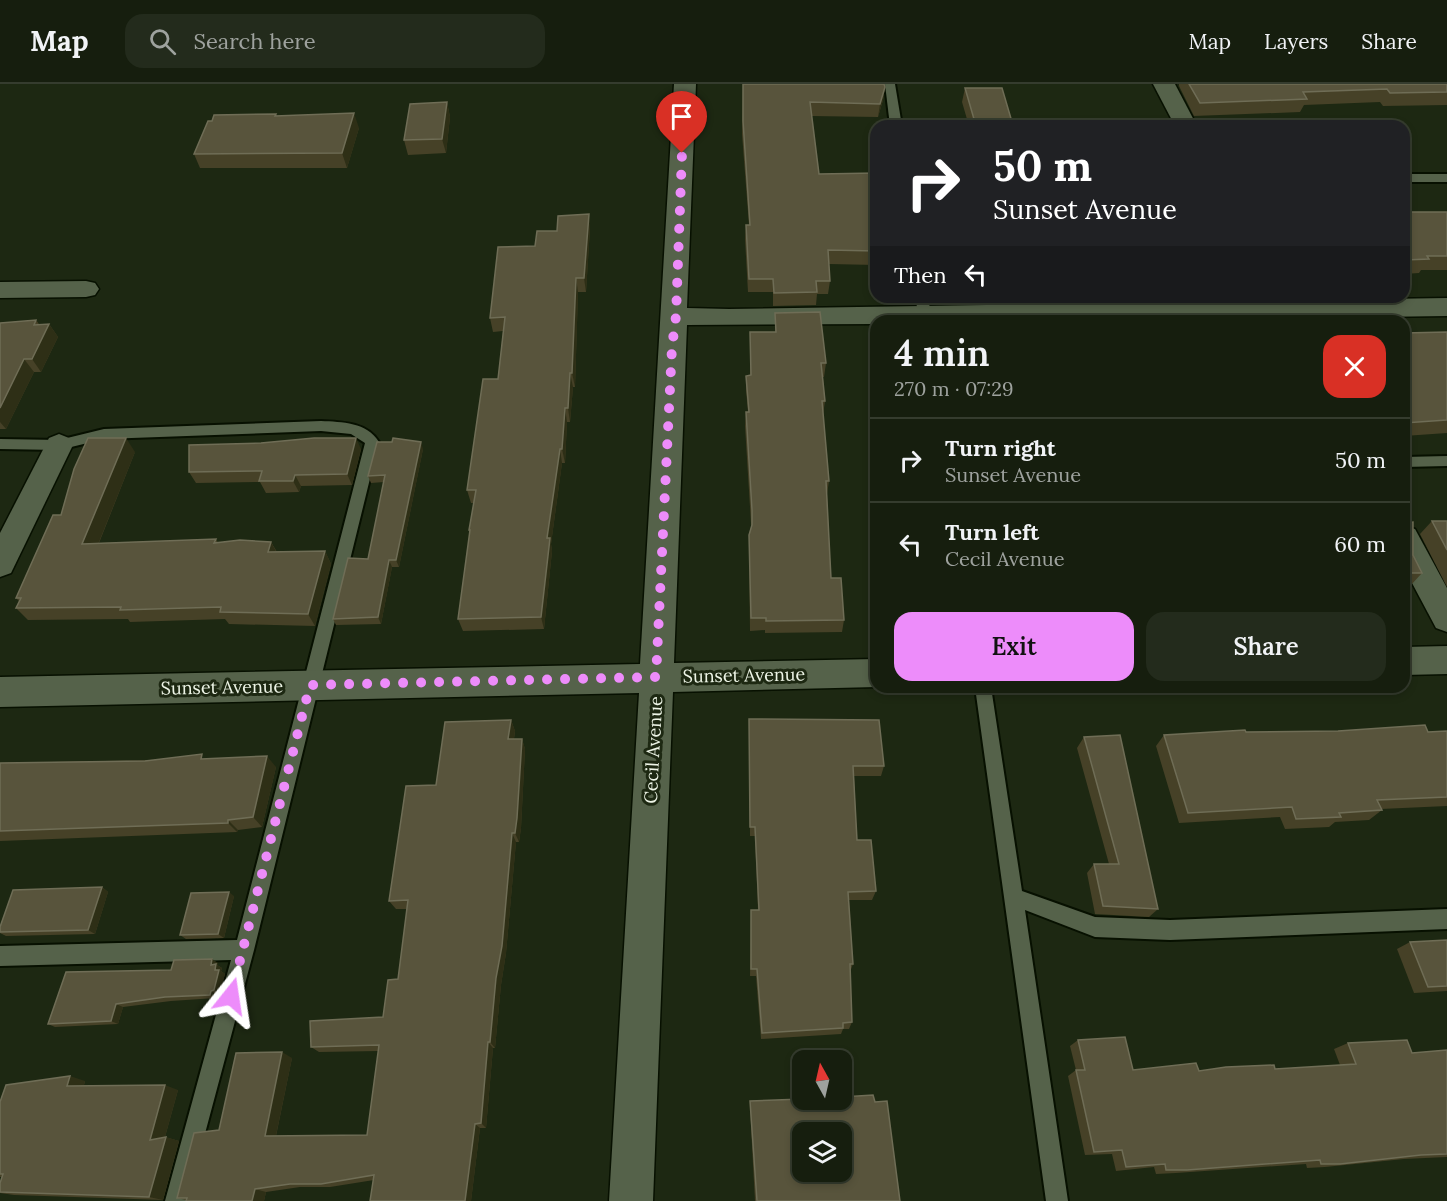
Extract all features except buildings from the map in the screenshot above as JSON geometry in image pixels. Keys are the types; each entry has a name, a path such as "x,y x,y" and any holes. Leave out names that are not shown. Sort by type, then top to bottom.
{"street":[{"name":"Cecil Avenue","path":"631,1201 672,347 676,316 675,278 685,84"},
{"path":"1164,84 1183,120"},
{"path":"0,290 86,289"},
{"path":"676,316 729,318 924,311 1447,307"},
{"path":"0,564 59,445"},
{"path":"1410,549 1447,619"},
{"path":"1410,661 1447,660"},
{"name":"Sunset Avenue","path":"0,692 870,673"}],"lane":[{"path":"890,84 895,120"},
{"path":"1410,178 1447,178"},
{"path":"0,444 59,445 104,434 321,426 350,428 366,433 372,442 244,950 176,1201"},
{"path":"1410,462 1447,461"},
{"path":"984,693 1057,1201"},
{"path":"1014,897 1095,927 1170,930 1447,920"},
{"path":"0,956 244,950"}],"route":[{"path":"231,996 310,685 656,677 672,347 676,316 675,290 682,153"}]}
